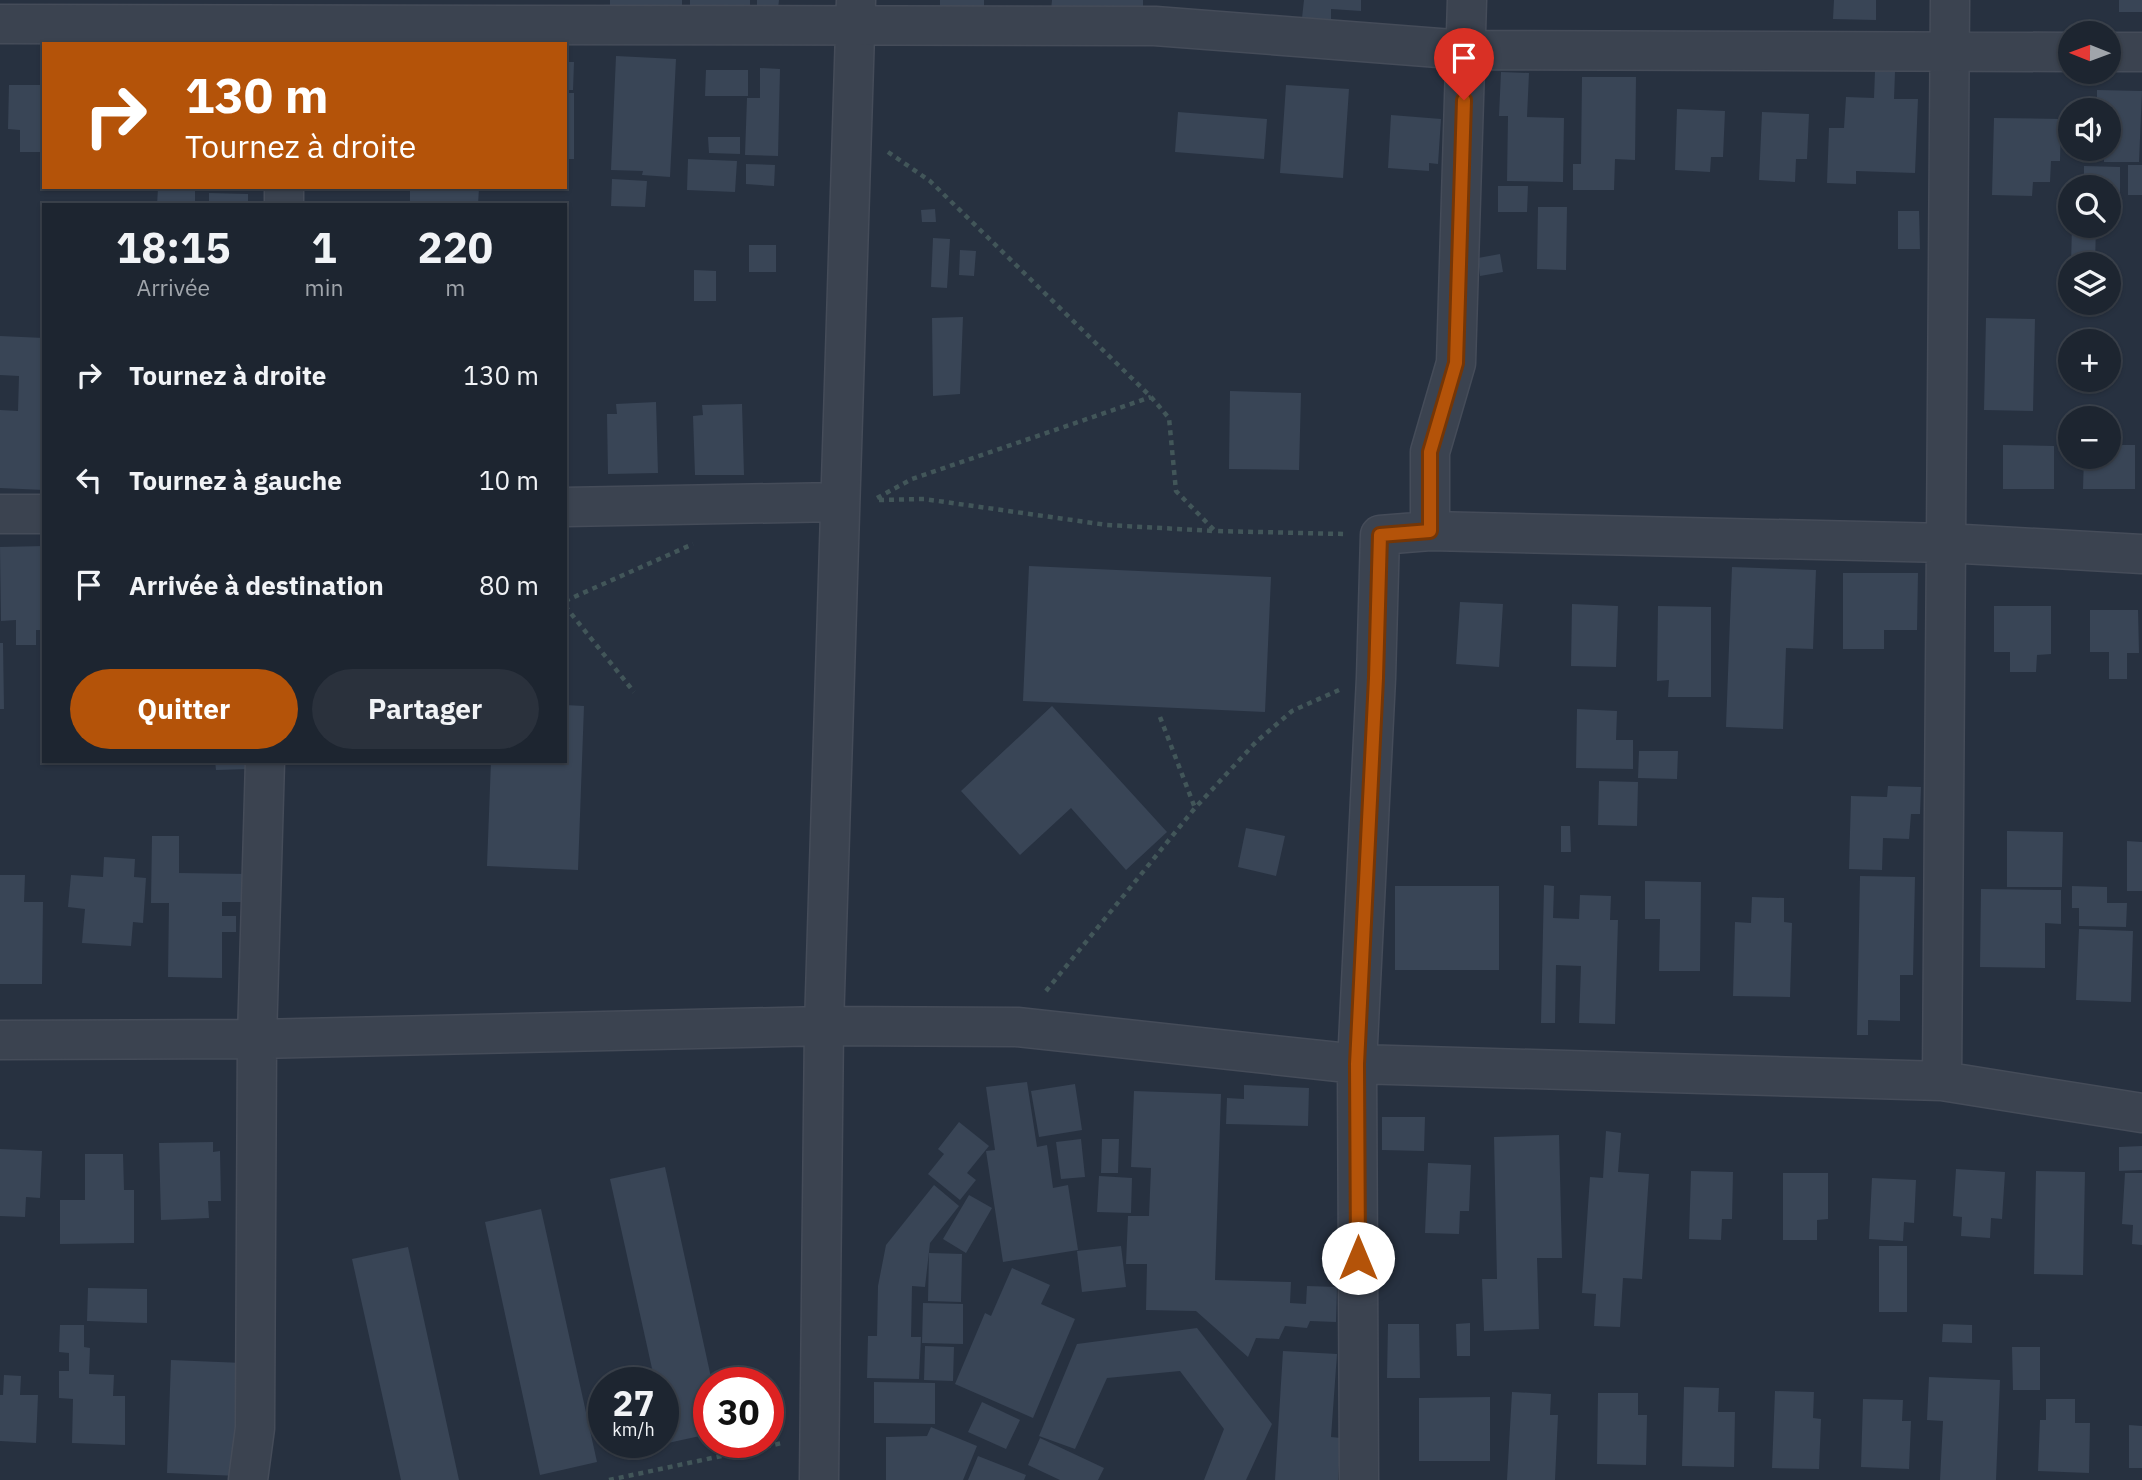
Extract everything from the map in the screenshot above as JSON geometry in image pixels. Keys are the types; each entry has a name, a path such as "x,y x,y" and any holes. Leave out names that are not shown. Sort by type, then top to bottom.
{"street":[{"path":"1430,531 1430,452 1456,363 1467,0"},
{"path":"1942,1081 1950,0"},
{"path":"819,1480 824,1026 856,501 852,128 856,12"},
{"path":"0,24 291,23 856,12 1155,26 1465,50 2058,52"},
{"path":"2121,52 2142,52"},
{"path":"567,507 856,501"},
{"path":"0,514 42,514"},
{"path":"1359,1480 1357,1064 1376,678 1380,535 1430,531 1946,542 2142,554"},
{"path":"248,1480 255,1428 257,1039 265,763"},
{"path":"0,1040 257,1039 824,1026 1017,1027 1357,1064 1942,1081 2142,1113"}],"path":[{"path":"852,128 930,181 1151,397 1168,418 1176,491 1215,531"},
{"path":"856,501 912,479 1151,397"},
{"path":"924,499 1107,525 1380,535"},
{"path":"567,602 703,540"},
{"path":"567,606 634,692"},
{"path":"1017,1027 1195,808 1256,742 1292,711 1322,695 1376,678"},
{"path":"1160,717 1195,808"},
{"path":"608,1480 819,1434"}],"building":[{"path":"610,0 682,0 682,10 610,9"},
{"path":"690,0 750,0 750,11 690,9"},
{"path":"757,0 779,0 778,9 757,8"},
{"path":"940,0 984,0 984,9 940,8"},
{"path":"1052,0 1143,0 1143,15 1051,11"},
{"path":"1304,0 1361,0 1361,11 1331,9 1331,20 1302,18"},
{"path":"1834,0 1876,0 1876,20 1833,19"},
{"path":"2119,0 2142,0 2142,12 2119,12"},
{"path":"616,56 676,59 670,177 642,175 643,171 611,170"},
{"path":"567,62 574,62 573,90 567,90"},
{"path":"760,68 780,69 778,156 745,155 747,98 760,98"},
{"path":"706,70 748,70 748,96 705,96"},
{"path":"1875,71 1895,72 1894,99 1918,99 1915,173 1856,171 1856,184 1827,183 1829,128 1844,128 1846,97 1874,98"},
{"path":"1501,72 1529,73 1527,117 1564,118 1563,182 1507,181 1508,116 1499,116"},
{"path":"1582,77 1636,77 1635,160 1615,159 1614,190 1573,190 1573,164 1581,164"},
{"path":"9,85 42,85 42,152 20,152 20,130 8,129"},
{"path":"1286,85 1349,89 1343,178 1280,173"},
{"path":"2097,90 2142,91 2139,162 2104,162 2121,161 2121,98 2097,98"},
{"path":"567,93 574,93 574,159 567,159"},
{"path":"1677,109 1725,111 1723,157 1711,157 1710,172 1675,170"},
{"path":"1178,112 1267,119 1264,159 1175,152"},
{"path":"1762,112 1809,114 1807,159 1796,159 1795,182 1759,180"},
{"path":"1391,115 1441,119 1438,164 1429,163 1429,171 1388,168"},
{"path":"1994,118 2058,119 2058,161 2051,161 2050,182 2033,182 2032,196 1992,195"},
{"path":"708,137 740,137 740,154 709,153"},
{"path":"688,159 737,161 735,192 687,190"},
{"path":"746,164 775,165 774,186 746,184"},
{"path":"2128,165 2142,165 2142,195 2128,195"},
{"path":"2084,166 2120,167 2120,175 2084,175"},
{"path":"612,179 647,181 645,207 611,206"},
{"path":"1498,186 1528,186 1527,212 1498,212"},
{"path":"158,189 195,189 195,203 157,203"},
{"path":"410,189 479,189 478,203 410,203"},
{"path":"209,193 248,194 248,203 209,203"},
{"path":"1538,207 1567,207 1566,270 1537,269"},
{"path":"935,209 936,222 922,222 921,210"},
{"path":"1898,211 1919,211 1920,249 1898,249"},
{"path":"933,238 950,239 947,288 931,287"},
{"path":"2072,238 2096,238 2095,252 2071,252"},
{"path":"749,245 776,245 776,272 749,272"},
{"path":"960,250 976,251 974,276 959,275"},
{"path":"1500,254 1503,272 1480,276 1478,258"},
{"path":"694,270 716,271 716,301 694,301"},
{"path":"963,317 960,394 933,396 932,318"},
{"path":"1986,318 2035,319 2033,411 1984,410"},
{"path":"0,336 42,338 42,490 0,488 0,410 18,411 19,376 0,375"},
{"path":"1230,391 1301,393 1299,470 1229,469"},
{"path":"656,402 658,473 608,474 607,414 617,414 616,404"},
{"path":"742,404 744,475 695,475 693,416 703,415 702,405"},
{"path":"567,438 569,473 567,473"},
{"path":"2003,445 2054,446 2054,489 2003,489"},
{"path":"2121,445 2135,445 2135,489 2083,489 2084,469 2121,469"},
{"path":"42,546 42,630 36,630 36,645 16,645 16,620 1,621 0,547"},
{"path":"1029,566 1271,577 1265,712 1023,701"},
{"path":"1732,567 1816,570 1813,649 1786,648 1783,729 1726,727"},
{"path":"1843,573 1918,573 1917,630 1884,630 1884,649 1843,649"},
{"path":"1460,602 1503,604 1499,667 1456,664"},
{"path":"1572,604 1618,606 1616,667 1571,666"},
{"path":"1658,606 1711,607 1711,697 1668,697 1669,680 1657,681"},
{"path":"1994,606 2051,606 2051,654 2037,655 2036,672 2010,672 2010,652 1994,652"},
{"path":"2090,610 2138,610 2139,653 2127,653 2127,679 2109,679 2109,652 2090,652"},
{"path":"0,643 3,643 4,709 0,709"},
{"path":"567,705 584,706 578,870 487,866 491,763 567,763"},
{"path":"1052,706 1167,832 1126,870 1071,808 1020,855 961,791"},
{"path":"1577,709 1617,711 1616,740 1633,740 1633,769 1576,768"},
{"path":"1639,751 1678,751 1677,779 1638,778"},
{"path":"215,763 248,763 248,769 216,770"},
{"path":"1599,781 1638,782 1637,826 1598,825"},
{"path":"1888,786 1921,787 1920,814 1911,814 1909,839 1883,838 1882,870 1849,869 1851,796 1887,797"},
{"path":"1561,826 1570,826 1571,852 1561,852"},
{"path":"1246,828 1285,836 1276,876 1238,867"},
{"path":"2007,831 2063,832 2062,887 2007,887"},
{"path":"152,836 179,836 179,873 248,874 247,902 222,902 222,916 236,916 236,932 222,932 222,978 168,977 169,903 151,903"},
{"path":"2127,841 2142,842 2142,891 2127,891"},
{"path":"104,857 135,859 134,877 146,878 143,923 133,922 131,946 82,943 85,909 68,907 71,875 103,877"},
{"path":"0,875 25,875 24,902 43,902 42,984 0,984"},
{"path":"1860,876 1915,877 1913,975 1900,975 1900,1021 1868,1020 1868,1035 1857,1035"},
{"path":"1645,881 1701,882 1700,971 1659,971 1660,919 1645,919"},
{"path":"1544,885 1554,886 1553,918 1579,919 1580,895 1611,896 1610,920 1618,920 1615,1024 1579,1023 1581,966 1556,965 1555,1023 1541,1023"},
{"path":"1395,886 1499,886 1499,970 1395,970"},
{"path":"2072,886 2107,887 2107,903 2127,903 2126,927 2079,926 2079,908 2072,908"},
{"path":"1981,889 2061,890 2061,924 2045,923 2045,968 1980,967"},
{"path":"1752,897 1784,898 1784,922 1792,923 1790,997 1733,996 1735,922 1751,923"},
{"path":"2079,929 2133,931 2131,1002 2076,1000"},
{"path":"1027,1082 1037,1147 1047,1145 1053,1188 1068,1185 1078,1250 1003,1262 986,1151 995,1150 986,1087"},
{"path":"1075,1084 1082,1130 1039,1137 1031,1091"},
{"path":"1244,1085 1309,1088 1308,1126 1226,1124 1227,1098 1244,1099"},
{"path":"1134,1091 1221,1094 1215,1280 1291,1282 1290,1303 1306,1304 1307,1286 1337,1287 1336,1322 1310,1321 1307,1328 1285,1326 1279,1339 1256,1338 1248,1357 1196,1311 1146,1310 1147,1264 1126,1264 1128,1216 1149,1216 1151,1168 1131,1167"},
{"path":"1382,1117 1425,1117 1424,1151 1382,1150"},
{"path":"959,1122 989,1146 967,1173 976,1180 960,1200 928,1174 944,1154 938,1149"},
{"path":"1606,1131 1621,1133 1618,1172 1649,1174 1642,1279 1623,1278 1620,1327 1594,1326 1596,1294 1582,1293 1590,1177 1603,1178"},
{"path":"1559,1135 1562,1258 1537,1258 1539,1329 1484,1331 1482,1279 1497,1279 1494,1137"},
{"path":"1081,1139 1085,1177 1061,1179 1056,1142"},
{"path":"1102,1139 1119,1139 1118,1173 1101,1173"},
{"path":"213,1142 213,1152 220,1151 221,1201 208,1201 209,1218 161,1220 159,1143"},
{"path":"2142,1146 2142,1170 2119,1171 2119,1147"},
{"path":"0,1149 42,1151 40,1198 26,1197 25,1217 0,1216"},
{"path":"85,1154 123,1154 124,1190 134,1190 134,1243 60,1244 60,1200 85,1200"},
{"path":"1428,1163 1471,1165 1469,1211 1460,1211 1459,1234 1425,1233"},
{"path":"665,1167 709,1367 693,1367 693,1438 679,1441 679,1367 652,1367 610,1179"},
{"path":"1956,1169 2005,1172 2002,1219 1991,1218 1990,1238 1961,1236 1962,1217 1953,1216"},
{"path":"1691,1171 1733,1172 1732,1219 1722,1219 1721,1240 1689,1239"},
{"path":"2036,1171 2085,1172 2083,1275 2034,1274"},
{"path":"1783,1173 1828,1173 1828,1219 1817,1220 1817,1240 1783,1240"},
{"path":"2125,1173 2142,1173 2142,1245 2132,1244 2133,1225 2122,1224"},
{"path":"1099,1176 1132,1178 1131,1213 1097,1212"},
{"path":"1872,1178 1916,1180 1914,1223 1904,1222 1903,1241 1869,1239"},
{"path":"934,1185 959,1206 930,1243 925,1287 912,1286 911,1337 921,1337 919,1379 867,1378 868,1336 877,1336 878,1286 886,1245"},
{"path":"969,1195 992,1208 966,1253 943,1239"},
{"path":"541,1209 588,1421 588,1458 596,1458 597,1462 540,1475 485,1222"},
{"path":"1121,1246 1126,1287 1082,1292 1077,1251"},
{"path":"1879,1246 1907,1246 1907,1312 1879,1312"},
{"path":"408,1247 459,1480 401,1480 352,1259"},
{"path":"929,1253 962,1254 961,1302 928,1301"},
{"path":"1012,1268 1050,1285 1041,1304 1075,1319 1033,1418 955,1384 985,1313 991,1316"},
{"path":"88,1288 147,1289 147,1323 87,1321"},
{"path":"923,1303 963,1304 963,1344 922,1343"},
{"path":"1470,1323 1470,1356 1457,1356 1456,1324"},
{"path":"1388,1324 1419,1324 1420,1378 1387,1378"},
{"path":"1943,1324 1972,1325 1972,1343 1942,1342"},
{"path":"60,1325 84,1325 84,1347 90,1348 89,1374 114,1375 113,1396 125,1396 125,1445 72,1443 73,1399 59,1398 59,1371 69,1371 69,1353 59,1352"},
{"path":"1197,1328 1272,1424 1246,1480 1204,1480 1224,1429 1180,1371 1107,1378 1075,1449 1039,1436 1077,1344"},
{"path":"925,1346 954,1347 953,1381 924,1380"},
{"path":"2012,1347 2040,1347 2040,1390 2013,1390"},
{"path":"1283,1351 1337,1354 1331,1437 1341,1438 1338,1480 1275,1480"},
{"path":"171,1360 243,1363 239,1476 167,1473"},
{"path":"4,1375 21,1376 20,1395 38,1395 36,1443 0,1441 0,1395 3,1395"},
{"path":"1929,1377 2000,1380 1996,1480 1940,1480 1943,1421 1927,1420"},
{"path":"874,1382 935,1383 935,1424 874,1423"},
{"path":"1684,1387 1719,1388 1718,1412 1735,1412 1734,1467 1682,1466"},
{"path":"1775,1391 1814,1392 1813,1418 1821,1419 1819,1469 1772,1468"},
{"path":"1512,1392 1551,1394 1550,1415 1558,1415 1555,1480 1507,1480"},
{"path":"1598,1393 1638,1393 1638,1415 1647,1415 1646,1465 1597,1464"},
{"path":"1490,1397 1490,1461 1419,1461 1419,1398"},
{"path":"1863,1399 1903,1400 1902,1421 1911,1421 1909,1469 1861,1467"},
{"path":"2046,1399 2075,1399 2075,1423 2090,1423 2089,1473 2038,1471 2040,1420 2046,1420"},
{"path":"982,1402 1020,1420 1006,1449 968,1432"},
{"path":"2129,1425 2142,1426 2142,1468 2129,1468"},
{"path":"931,1427 977,1446 963,1480 886,1480 886,1437 927,1436"},
{"path":"1040,1438 1104,1468 1098,1480 1060,1480 1028,1465"},
{"path":"978,1456 1026,1475 1024,1480 968,1480"}],"route":[{"path":"1358,1258 1357,1064 1376,678 1380,535 1430,531 1430,452 1456,363 1464,100"}]}
